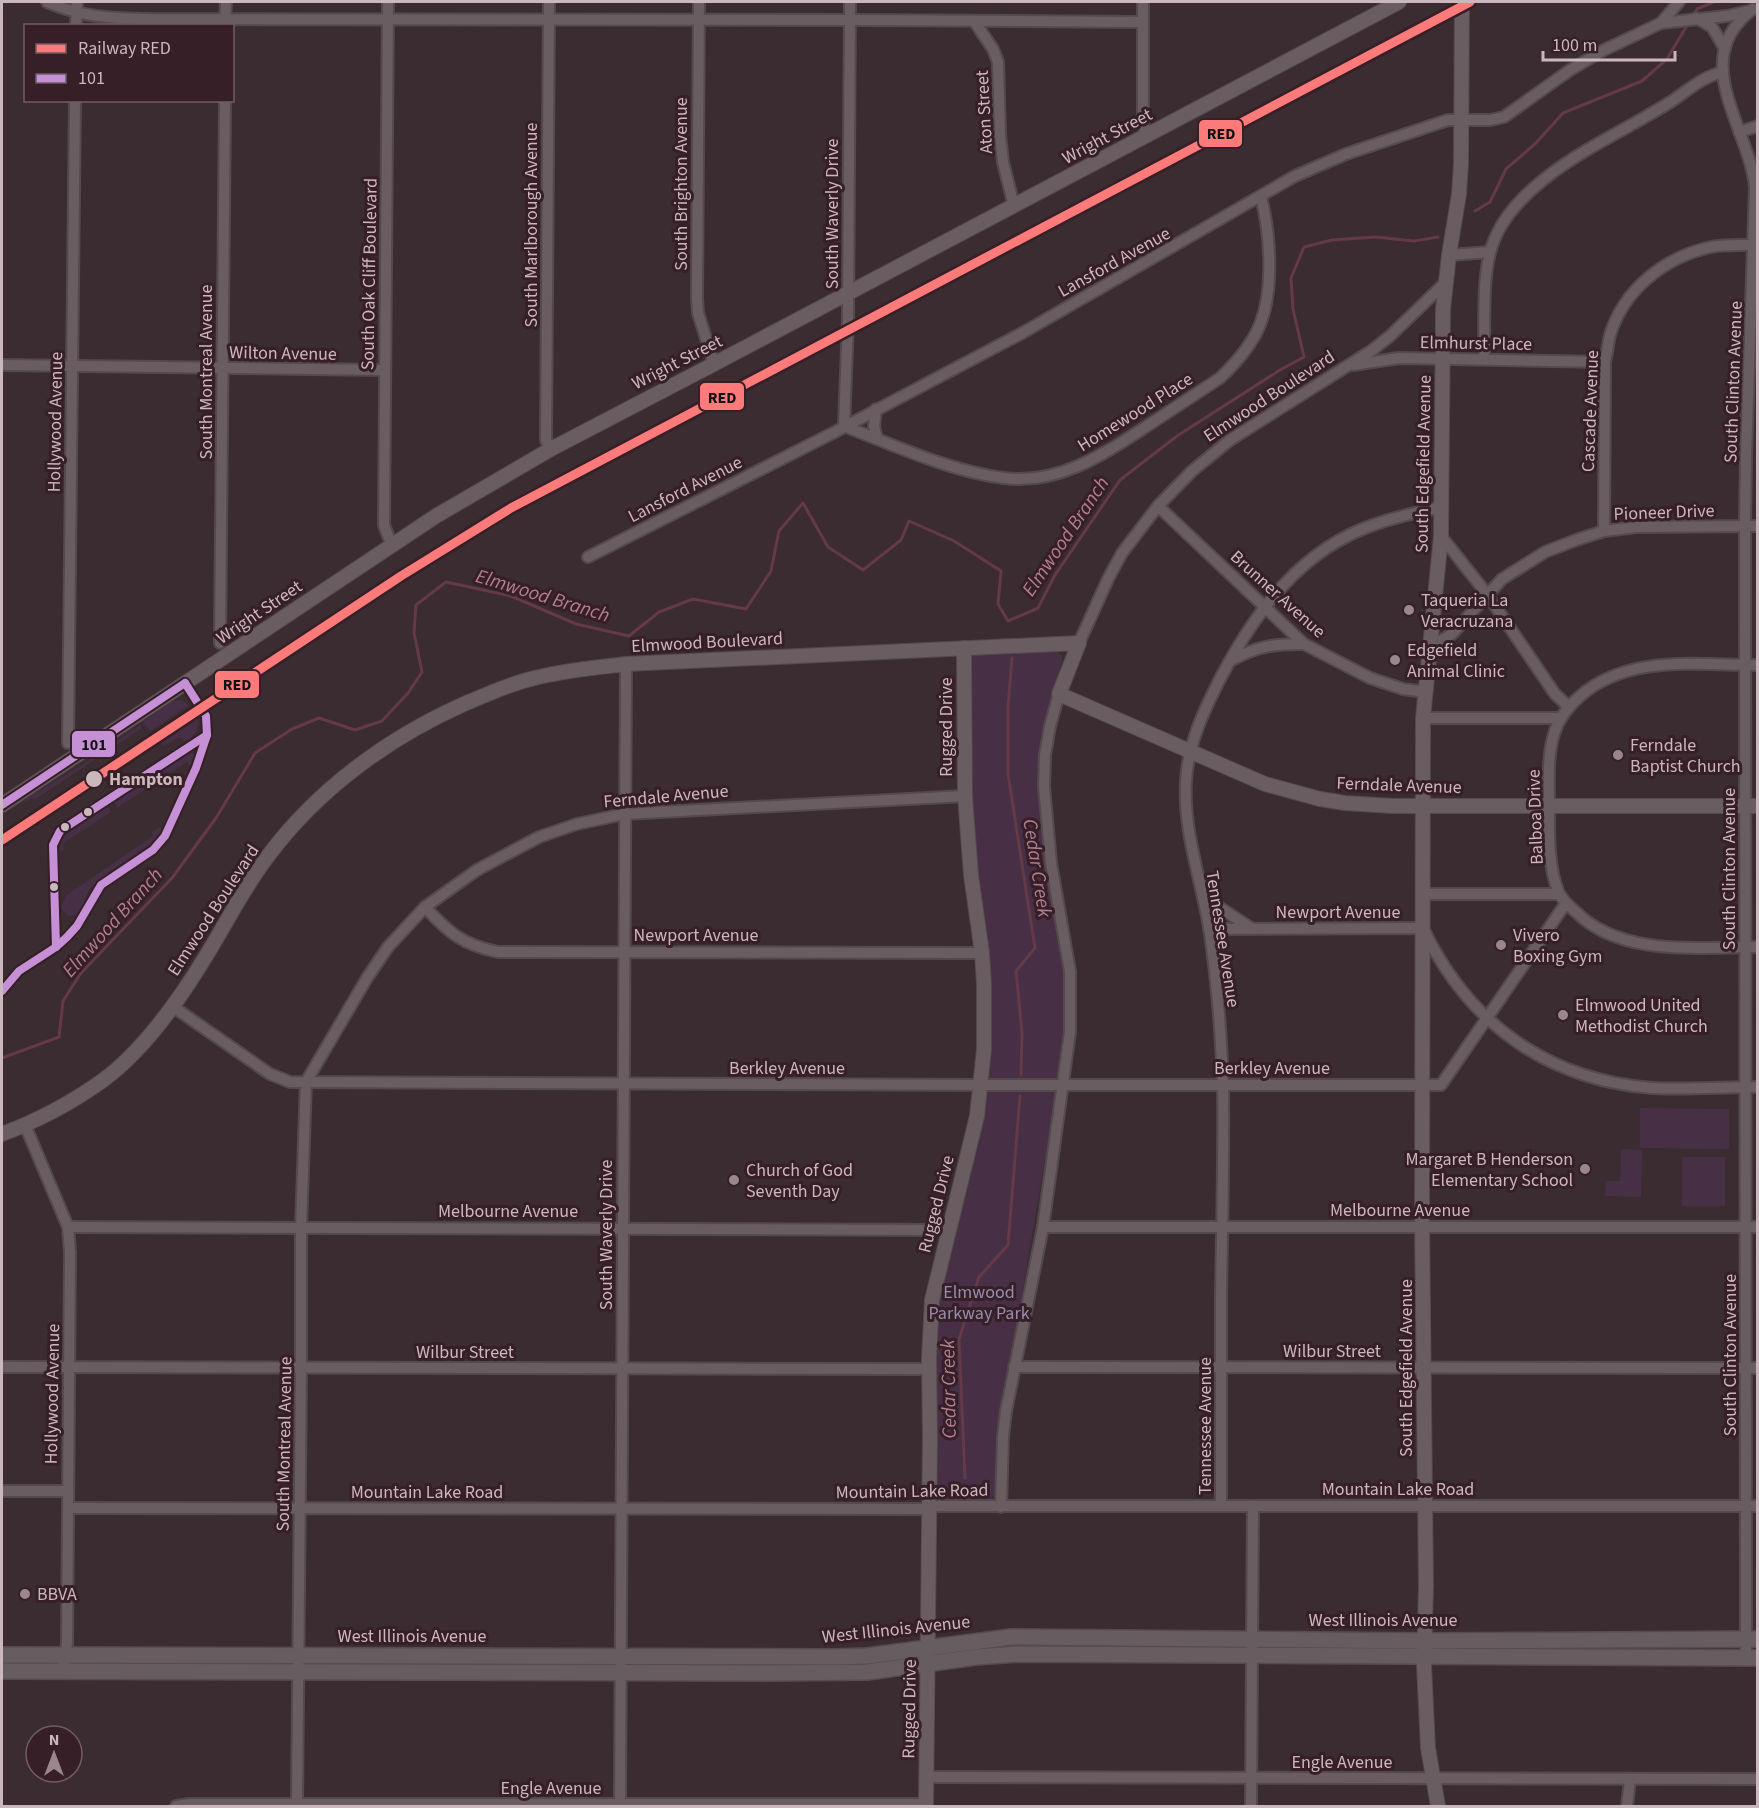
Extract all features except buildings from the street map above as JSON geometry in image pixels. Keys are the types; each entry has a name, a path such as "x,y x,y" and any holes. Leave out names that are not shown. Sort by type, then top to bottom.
{"main road":[{"name":"West Illinois Avenue","path":"2,1655 769,1657 867,1656 929,1646 1011,1637 1425,1641 1752,1639"},
{"path":"1090,1637 1091,1654"},
{"path":"1586,1639 1586,1659"},
{"name":"West Illinois Avenue","path":"2,1671 867,1672 997,1654 1586,1659 1752,1658"},
{"path":"460,1655 460,1672"},
{"path":"768,1673 769,1657"}],"street":[{"path":"47,2 76,14 225,22 388,19 1143,22"},
{"path":"76,2 76,24"},
{"path":"225,22 226,2"},
{"name":"South Oak Cliff Boulevard","path":"388,2 384,525 392,546"},
{"name":"South Marlborough Avenue","path":"549,2 546,440 551,448"},
{"name":"South Brighton Avenue","path":"699,2 697,298 698,313 714,364"},
{"name":"South Waverly Drive","path":"844,426 848,292 850,2"},
{"path":"1143,2 1143,122 1146,136"},
{"name":"Wright Street","path":"2,805 436,516 551,448 1399,2"},
{"name":"South Edgefield Avenue","path":"1438,1806 1432,1778 1426,1718 1424,1657 1424,718 1441,536 1443,309 1449,255 1460,194 1463,118 1462,2"},
{"name":"Lansford Avenue","path":"1661,23 1678,2"},
{"path":"1690,19 1727,16 1755,8"},
{"path":"1725,49 1736,25 1755,8"},
{"path":"1690,19 1712,27 1725,49"},
{"name":"Lansford Avenue","path":"588,557 1024,332 1295,176 1346,154 1448,120 1463,118 1490,120 1504,117 1570,70 1604,50 1661,23 1690,19"},
{"name":"Aton Street","path":"975,21 998,62 1000,135 1003,162 1014,206"},
{"name":"South Clinton Avenue","path":"1725,49 1724,88 1754,175 1756,245 1753,386 1745,526 1745,665 1751,806 1744,1087 1746,1227 1752,1368 1752,1658"},
{"path":"1484,359 1487,271 1490,252 1500,229 1512,210 1526,195 1592,147 1713,74 1723,72"},
{"name":"Hollywood Avenue","path":"68,743 75,102"},
{"name":"South Montreal Avenue","path":"220,643 225,102"},
{"path":"1739,132 1758,126"},
{"name":"Homewood Place","path":"844,426 963,470 1007,479 1037,478 1065,472 1104,454 1220,378 1250,343 1261,322 1267,301 1267,221 1261,197"},
{"name":"Cascade Avenue","path":"1604,531 1605,363 1616,319 1627,301 1653,273 1684,254 1713,247 1756,245"},
{"path":"1449,255 1490,252"},
{"name":"Elmwood Boulevard","path":"2,1134 68,1103 103,1080 143,1043 206,957 244,889 269,854 309,809 352,770 408,732 435,717 494,691 528,680 572,671 626,664 1079,643 1122,553 1158,506 1192,471 1230,440 1390,336 1446,282"},
{"name":"Elmhurst Place","path":"1347,366 1399,358 1605,363"},
{"name":"Wilton Avenue","path":"2,365 384,370"},
{"path":"876,409 874,426 877,439"},
{"name":"Brunner Avenue","path":"1158,506 1304,644 1370,678 1404,689 1426,692"},
{"name":"Tennessee Avenue","path":"1221,1506 1223,1084 1209,929 1190,842 1185,781 1190,752 1198,726 1229,661 1263,607 1279,587 1309,560 1341,540 1374,524 1442,507"},
{"name":"Pioneer Drive","path":"1430,647 1452,634 1502,579 1545,552 1604,531 1637,527 1758,526"},
{"path":"1441,536 1487,594 1555,694 1569,707 1583,693 1600,682 1617,674 1645,667 1758,665"},
{"path":"1001,1507 1003,1437 1014,1367 1043,1227 1070,1032 1070,971 1051,863 1044,786 1046,745 1059,694 1079,643"},
{"path":"1229,661 1246,652 1275,644 1304,644"},
{"name":"Rugged Drive","path":"926,1805 930,1508 929,1369 932,1300 977,1116 984,1018 982,953 970,875 965,796 964,648"},
{"name":"South Waverly Drive","path":"620,1806 626,664"},
{"name":"Ferndale Avenue","path":"1059,694 1265,784 1320,799 1369,805 1423,806 1751,806"},
{"name":"Balboa Drive","path":"1563,898 1550,853 1549,806 1554,733 1569,707"},
{"path":"1424,718 1561,718"},
{"name":"Ferndale Avenue","path":"306,1082 367,978 388,947 425,908 477,870 539,837 577,824 624,814 965,796"},
{"name":"Newport Avenue","path":"1201,887 1226,912 1254,929"},
{"name":"Newport Avenue","path":"1423,894 1563,898"},
{"path":"1424,1085 1441,1085 1563,898 1584,920 1621,940 1648,945 1758,947"},
{"name":"Newport Avenue","path":"425,908 444,928 460,940 477,948 498,951 982,953"},
{"name":"South Edgefield Avenue","path":"1423,928 1436,956 1486,1018"},
{"name":"Newport Avenue","path":"1209,929 1423,928"},
{"name":"Berkley Avenue","path":"172,1006 270,1074 290,1082 1424,1085"},
{"path":"1486,1018 1522,1047 1553,1064 1617,1084 1653,1088 1758,1087"},
{"name":"South Montreal Avenue","path":"297,1805 302,1368 301,1227 306,1082"},
{"name":"Hollywood Avenue","path":"25,1125 68,1227 70,1252 68,1508 63,1671"},
{"name":"Melbourne Avenue","path":"68,1227 948,1230"},
{"name":"Melbourne Avenue","path":"1043,1227 1758,1227"},
{"name":"Wilbur Street","path":"2,1367 929,1369"},
{"name":"Wilbur Street","path":"1014,1367 1752,1368"},
{"path":"2,1491 68,1491"},
{"path":"1251,1806 1253,1506"},
{"name":"Mountain Lake Road","path":"68,1508 1752,1506"},
{"name":"Engle Avenue","path":"926,1778 1758,1779"},
{"path":"1627,1806 1630,1780"},
{"name":"Engle Avenue","path":"176,1806 190,1804 926,1805"}],"green space":[{"name":"Elmwood Parkway Park","path":"1054,650 1062,656 1062,661 1045,719 1038,771 1046,866 1064,969 1065,1015 1054,1106 997,1441 995,1494 989,1500 939,1500 935,1496 934,1338 937,1299 983,1108 976,874 968,762 969,662 975,655"},
{"path":"180,700 189,705 150,731 143,722 171,702"},
{"path":"195,714 198,722 197,729 190,739 186,741 179,737 164,746 162,743 158,745 155,740"},
{"path":"140,725 142,728 34,800 32,798 26,802 24,800 84,764"},
{"path":"185,752 194,754 195,761 191,767 187,762 118,807 114,801"},
{"path":"107,805 111,812 62,844 65,849 60,850 62,842 65,835 71,829"},
{"path":"160,827 163,829 151,844 93,886 87,893 81,910 68,916 61,907 67,895 153,836 152,832"},
{"path":"1640,1108 1729,1109 1729,1149 1640,1148"},
{"path":"1621,1149 1642,1150 1641,1197 1605,1196 1606,1181 1620,1181"},
{"path":"1682,1157 1725,1157 1725,1206 1682,1206"}],"waterway":[{"name":"Elmwood Branch","path":"1694,14 1697,9 1714,2"},
{"name":"Elmwood Branch","path":"1475,211 1490,202 1506,169 1536,143 1563,113 1642,81 1667,59 1689,22"},
{"name":"Elmwood Branch","path":"2,1058 59,1037 63,1001 81,973 172,878 216,818 255,753 292,729 319,718 355,730 382,721 408,693 422,672 414,633 416,605 446,582 511,596 576,624 629,636 659,612 693,599 746,609 771,571 779,531 803,503 828,547 863,570 901,540 909,521 954,541 1001,571 998,604 1008,621 1038,608 1055,575 1120,480 1177,436 1304,357 1293,309 1291,278 1304,247 1332,240 1376,237 1414,241 1438,237"},
{"name":"Cedar Creek","path":"1012,658 1008,707 1008,774 1035,948 1016,971 1022,1033 1021,1075"},
{"name":"Cedar Creek","path":"965,1478 959,1339 979,1277 1008,1245 1020,1096"}],"rail line":[{"name":"RED","path":"2,840 401,576 511,508 1470,2"}],"transit line":[{"name":"101","path":"2,805 185,683"},
{"name":"101","path":"2,991 19,971 56,947 67,937 77,926 101,885 153,850 165,836 196,768 207,735 206,716 185,683"},
{"name":"101","path":"56,947 53,845 60,831 207,735"}],"place":[{"name":"Taqueria La Veracruzana","path":"1409,610"},
{"name":"Edgefield Animal Clinic","path":"1395,660"},
{"name":"Ferndale Baptist Church","path":"1618,755"},
{"name":"Hampton","path":"94,779"},
{"name":"Vivero Boxing Gym","path":"1501,945"},
{"name":"Elmwood United Methodist Church","path":"1563,1015"},
{"name":"Margaret B Henderson Elementary School","path":"1585,1169"},
{"name":"Church of God Seventh Day","path":"734,1180"},
{"name":"BBVA","path":"25,1594"}]}
